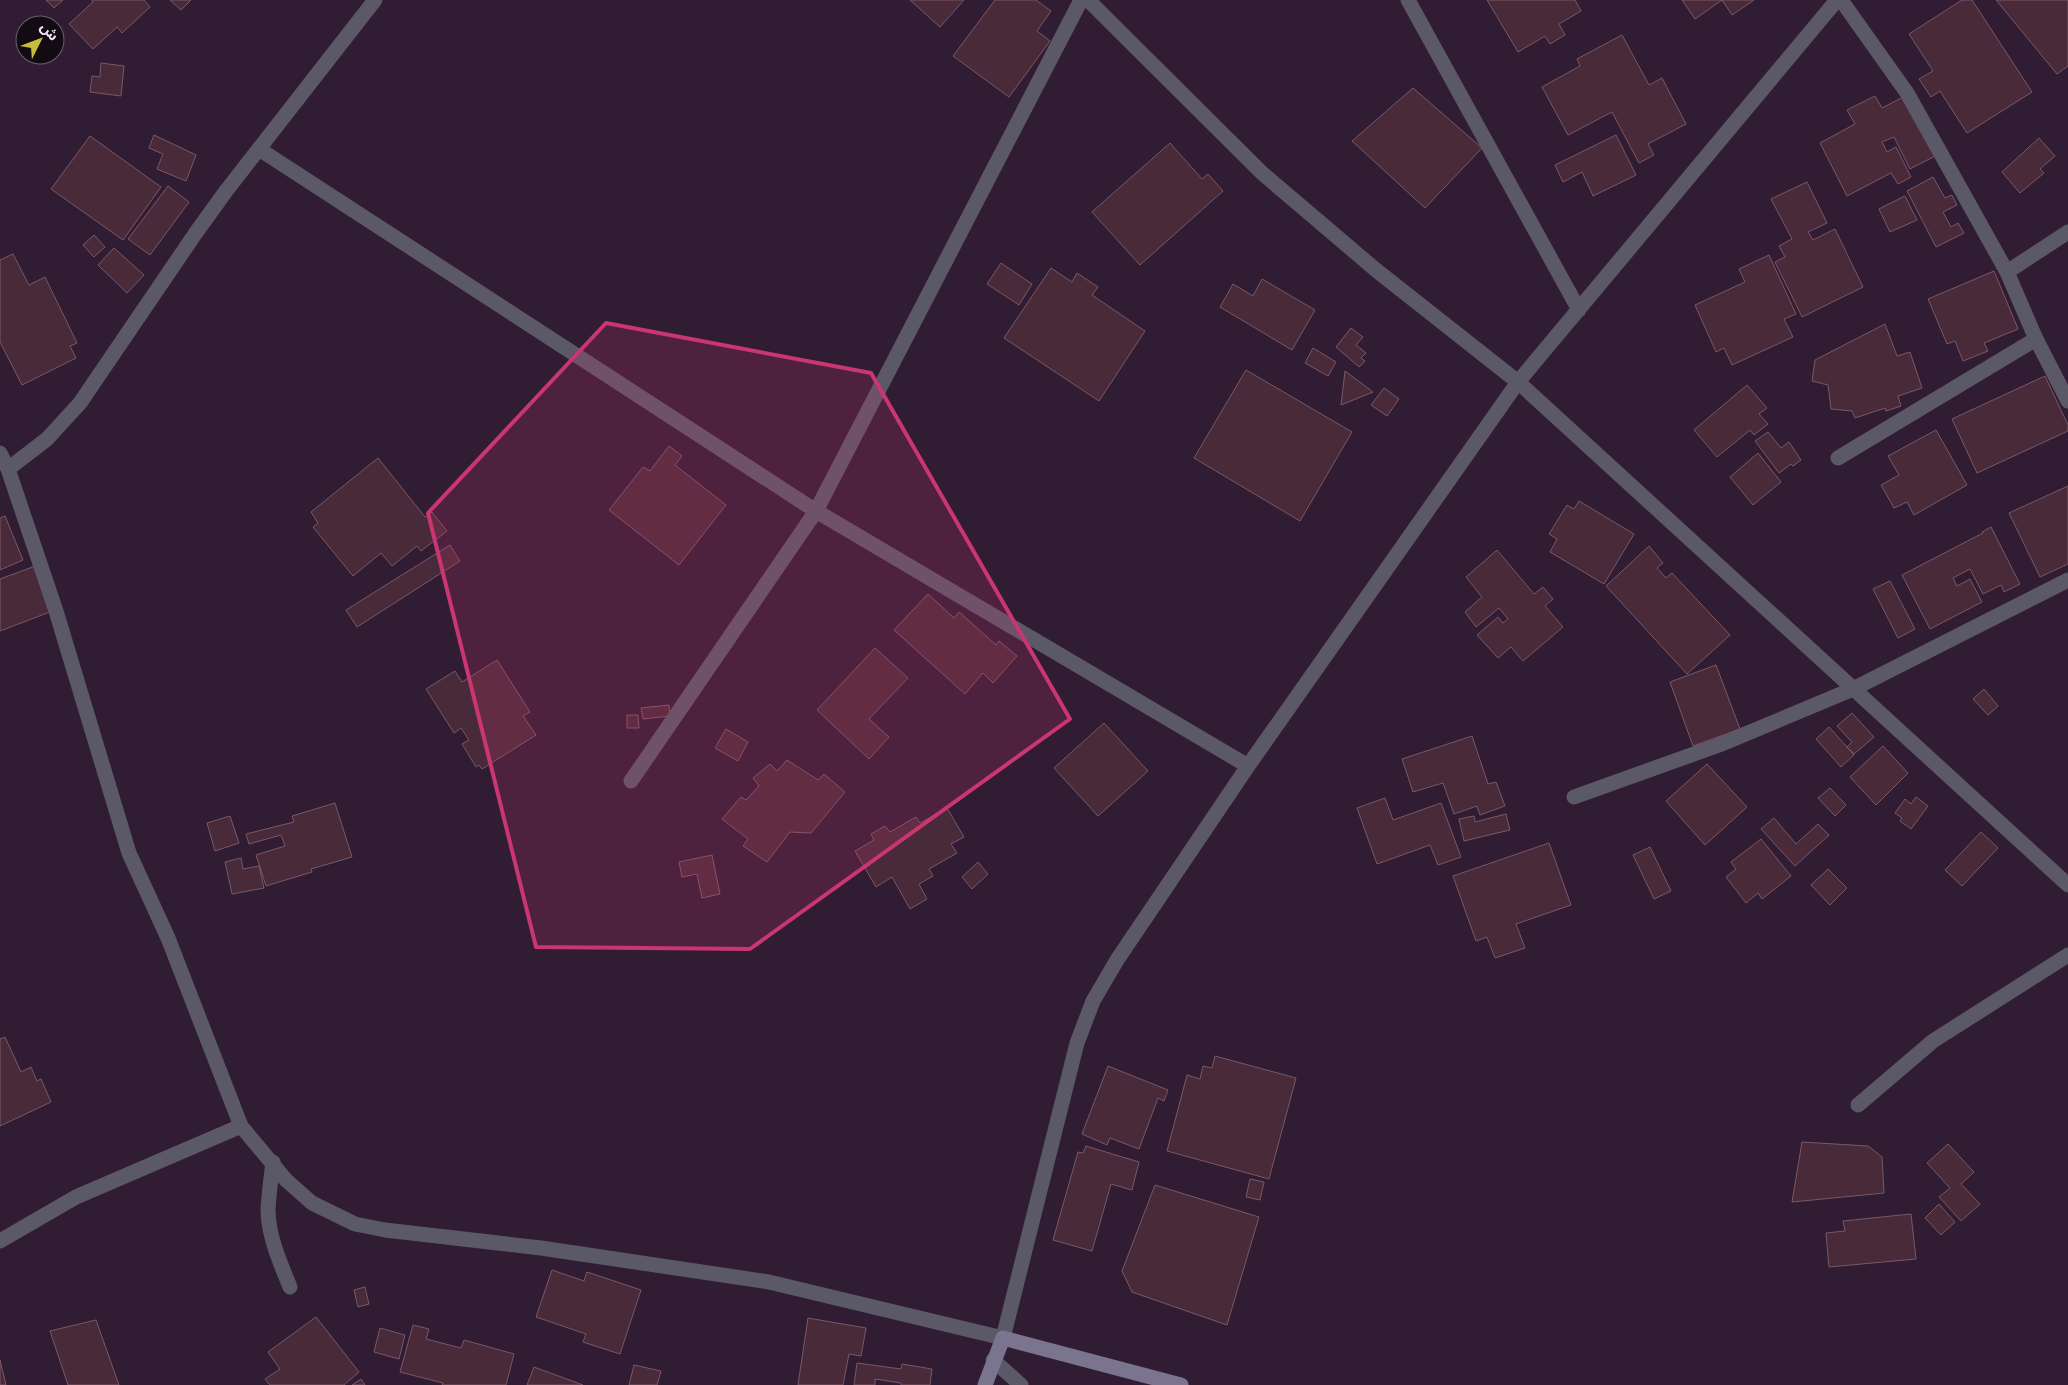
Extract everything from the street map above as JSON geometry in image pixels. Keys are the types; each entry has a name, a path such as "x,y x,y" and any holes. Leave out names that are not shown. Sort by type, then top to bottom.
{"street":[{"path":"8,469 47,439 80,404 195,234 375,0"},
{"path":"631,781 816,511 1081,0"},
{"path":"1088,0 1262,172 1376,270 1518,382 2068,885"},
{"path":"1408,0 1579,310"},
{"path":"984,1385 1003,1338 1077,1042 1084,1020 1117,960 1248,766 1518,382 1837,0"},
{"path":"1841,0 1907,94 2007,272 2036,339 2068,401"},
{"path":"259,149 816,511 1248,766"},
{"path":"2007,272 2068,232"},
{"path":"1838,458 2036,339"},
{"path":"0,453 8,469 56,611 129,853 168,938 241,1126 273,1162 286,1180 312,1203 355,1224 385,1230 541,1248 769,1282 1003,1338 1181,1385"},
{"path":"1574,797 1719,745 1854,689 2068,580"},
{"path":"1858,1105 1933,1040 2068,955"},
{"path":"0,1241 76,1197 241,1126"},
{"path":"273,1162 268,1210 271,1234 290,1287"},
{"path":"993,1360 1021,1385"}],"highlighted area":[{"path":"606,323 871,373 1070,719 750,949 536,947 428,513"}],"building":[{"path":"46,0 63,0 54,8"},
{"path":"92,0 144,0 150,7 122,33 117,27 93,49 69,24 93,2"},
{"path":"170,0 191,0 181,10"},
{"path":"910,0 964,0 940,27"},
{"path":"995,0 1036,0 1051,11 1037,31 1050,41 1009,97 953,56"},
{"path":"1487,0 1575,0 1581,11 1559,24 1565,35 1550,44 1545,36 1518,52"},
{"path":"1682,0 1722,0 1695,19"},
{"path":"1722,0 1754,0 1732,15"},
{"path":"1962,0 1972,0 2032,92 1967,133 1940,91 1931,97 1919,79 1933,71 1909,34"},
{"path":"1996,0 2068,0 2068,66 2057,74"},
{"path":"1622,35 1649,85 1662,78 1686,124 1648,144 1654,155 1639,163 1612,112 1568,135 1542,87 1580,66 1577,59"},
{"path":"101,63 124,66 121,96 90,92 92,76 100,77"},
{"path":"1413,88 1482,148 1425,208 1352,141"},
{"path":"1907,95 1939,154 1910,169 1894,137 1882,142 1887,152 1896,147 1911,177 1898,184 1891,173 1847,196 1820,143 1855,124 1847,110 1875,96 1882,108"},
{"path":"154,135 196,155 186,181 157,169 163,154 149,148"},
{"path":"1616,135 1636,175 1593,196 1582,172 1563,182 1555,165"},
{"path":"90,136 161,187 123,240 51,189"},
{"path":"2039,138 2055,156 2040,169 2044,173 2020,193 2002,172"},
{"path":"1170,143 1202,179 1208,174 1223,191 1140,265 1092,212"},
{"path":"1933,177 1945,198 1952,195 1957,205 1943,212 1951,227 1958,223 1964,233 1936,247 1907,191"},
{"path":"1807,182 1827,223 1808,232 1813,240 1835,229 1863,287 1802,317 1775,262 1785,257 1779,246 1792,239 1771,199"},
{"path":"168,186 189,202 150,255 128,239"},
{"path":"1905,196 1917,220 1890,232 1879,209"},
{"path":"94,235 105,247 94,257 83,245"},
{"path":"114,248 144,275 127,293 98,265"},
{"path":"13,254 29,285 45,277 77,343 70,346 76,358 22,385 0,342 0,260"},
{"path":"1769,255 1796,314 1784,319 1793,337 1732,365 1724,348 1716,352 1695,305 1745,282 1739,269"},
{"path":"1001,263 1032,284 1019,305 987,284"},
{"path":"1051,268 1072,282 1077,273 1098,287 1092,295 1145,331 1099,401 1004,338"},
{"path":"1994,271 2018,329 1984,343 1988,351 1963,361 1955,341 1947,344 1928,299"},
{"path":"1262,279 1315,310 1292,350 1220,307 1233,284 1253,296"},
{"path":"1885,324 1897,356 1910,352 1922,388 1898,396 1901,406 1886,411 1885,408 1855,418 1852,411 1831,409 1828,385 1812,381 1815,360"},
{"path":"1351,328 1363,337 1356,345 1366,353 1361,358 1365,361 1359,367 1336,347"},
{"path":"1313,348 1336,362 1328,376 1305,363"},
{"path":"1246,370 1352,432 1300,521 1194,458"},
{"path":"1345,371 1373,392 1341,405"},
{"path":"2045,376 2068,425 2068,431 1977,473 1952,419"},
{"path":"1747,385 1767,408 1759,414 1768,424 1754,435 1750,430 1717,457 1694,430"},
{"path":"1384,388 1399,399 1387,416 1371,405"},
{"path":"1936,430 1967,485 1914,515 1907,502 1894,508 1881,485 1899,475 1888,456"},
{"path":"1768,432 1781,448 1789,442 1801,460 1793,466 1791,464 1779,473 1755,441"},
{"path":"669,446 682,456 675,465 726,505 679,565 609,510 643,467 650,471"},
{"path":"1758,453 1781,482 1753,505 1730,477"},
{"path":"378,458 425,517 432,512 447,531 421,551 417,546 392,566 381,553 353,576 313,527 318,523 311,512"},
{"path":"2068,486 2068,564 2040,577 2009,513"},
{"path":"1579,501 1634,534 1604,584 1550,552 1557,539 1549,534 1567,505 1574,509"},
{"path":"5,516 23,560 0,570 0,518"},
{"path":"1991,527 2020,584 2004,592 2001,585 1983,594 1970,569 1953,578 1957,586 1970,579 1982,602 1930,629 1902,575"},
{"path":"450,545 460,561 357,627 346,610"},
{"path":"1649,546 1663,563 1657,568 1666,578 1672,573 1730,635 1687,674 1606,586"},
{"path":"1497,550 1534,594 1543,587 1553,599 1545,606 1563,627 1523,661 1511,647 1498,658 1477,635 1498,617 1503,623 1508,619 1499,608 1476,627 1465,612 1482,597 1466,577"},
{"path":"38,565 55,610 0,631 0,579"},
{"path":"1890,581 1915,629 1898,638 1873,589"},
{"path":"928,594 954,618 959,612 996,645 999,641 1017,656 993,683 983,673 965,694 894,630"},
{"path":"875,648 908,678 869,719 889,737 869,759 817,710"},
{"path":"497,660 530,712 523,716 536,735 482,769 479,765 476,767 462,744 469,740 461,728 454,733 426,689 455,671 462,682"},
{"path":"1716,665 1740,729 1693,746 1670,682"},
{"path":"1984,689 1998,706 1988,715 1973,699"},
{"path":"669,705 670,716 643,719 641,708"},
{"path":"1852,713 1874,737 1854,754 1847,747 1852,742 1837,726"},
{"path":"627,715 638,715 639,728 627,728"},
{"path":"1104,723 1148,771 1098,816 1054,768"},
{"path":"1829,727 1854,755 1841,767 1816,739"},
{"path":"726,729 748,742 738,761 715,748"},
{"path":"1472,736 1488,784 1496,782 1505,806 1480,815 1477,806 1454,814 1443,783 1413,792 1402,759"},
{"path":"1883,746 1908,773 1876,805 1850,777"},
{"path":"787,760 818,780 824,774 845,792 811,833 790,832 767,862 743,846 748,839 722,819 741,797 746,800 759,786 753,778 770,764 777,771"},
{"path":"1707,764 1747,807 1705,845 1666,801"},
{"path":"1830,788 1846,805 1835,816 1818,798"},
{"path":"1916,797 1928,806 1911,829 1900,821 1902,818 1895,813 1905,799 1911,804"},
{"path":"1385,798 1393,820 1441,803 1461,857 1438,865 1430,845 1377,864 1357,808"},
{"path":"335,803 352,857 311,869 312,872 266,886 256,855 285,846 281,835 249,844 246,834 294,822 292,816"},
{"path":"947,808 964,837 951,844 957,853 929,869 933,876 919,884 927,899 910,909 892,877 876,887 855,851 874,840 871,834 885,826 890,832 916,817 920,823"},
{"path":"1506,814 1510,830 1464,841 1459,819 1474,816 1475,822"},
{"path":"230,816 239,843 215,851 207,823"},
{"path":"1774,818 1796,844 1818,824 1829,835 1795,866 1761,829"},
{"path":"1981,832 1998,848 1962,886 1945,870"},
{"path":"1761,839 1791,876 1762,899 1758,893 1746,903 1726,877 1736,869 1731,862"},
{"path":"1549,843 1571,905 1516,924 1525,948 1495,958 1487,937 1476,941 1453,876"},
{"path":"1650,847 1671,891 1654,899 1633,855"},
{"path":"712,855 720,894 702,898 697,874 682,877 679,862"},
{"path":"241,858 243,869 259,866 264,888 232,894 225,862"},
{"path":"978,862 988,874 972,889 962,877"},
{"path":"1828,869 1847,888 1830,905 1811,885"},
{"path":"5,1037 21,1072 31,1067 37,1081 41,1079 51,1102 0,1126 0,1039"},
{"path":"1215,1056 1296,1078 1269,1179 1167,1151 1187,1075 1200,1079 1203,1066 1212,1068"},
{"path":"1108,1066 1168,1090 1164,1101 1158,1098 1139,1149 1110,1138 1107,1145 1082,1134"},
{"path":"1802,1142 1868,1146 1882,1157 1884,1193 1792,1202"},
{"path":"1948,1144 1974,1172 1961,1184 1980,1204 1961,1221 1939,1197 1950,1188 1927,1163"},
{"path":"1086,1146 1139,1162 1132,1190 1111,1184 1092,1251 1053,1240 1078,1152 1083,1153"},
{"path":"1250,1179 1264,1182 1260,1200 1246,1197"},
{"path":"1155,1185 1259,1217 1227,1325 1132,1292 1122,1271"},
{"path":"1939,1204 1955,1222 1941,1235 1925,1218"},
{"path":"1911,1214 1916,1259 1829,1267 1826,1233 1845,1231 1843,1221"},
{"path":"552,1270 584,1281 587,1272 641,1290 620,1354 583,1342 586,1334 536,1317"},
{"path":"365,1287 369,1304 358,1307 354,1290"},
{"path":"316,1317 359,1372 344,1385 270,1385 265,1379 280,1369 268,1352"},
{"path":"808,1318 866,1328 861,1356 849,1354 843,1385 798,1385"},
{"path":"96,1320 119,1385 68,1385 50,1331"},
{"path":"413,1325 429,1329 426,1339 461,1348 464,1340 514,1354 506,1385 442,1385 443,1383 400,1372"},
{"path":"380,1328 405,1335 399,1359 374,1352"},
{"path":"0,1360 6,1385 0,1385"},
{"path":"857,1363 901,1369 902,1364 932,1369 930,1385 901,1385 901,1383 875,1379 875,1385 854,1385"},
{"path":"634,1365 661,1371 657,1385 629,1385"},
{"path":"534,1367 583,1385 527,1385"},
{"path":"361,1379 365,1385 352,1385"}]}
